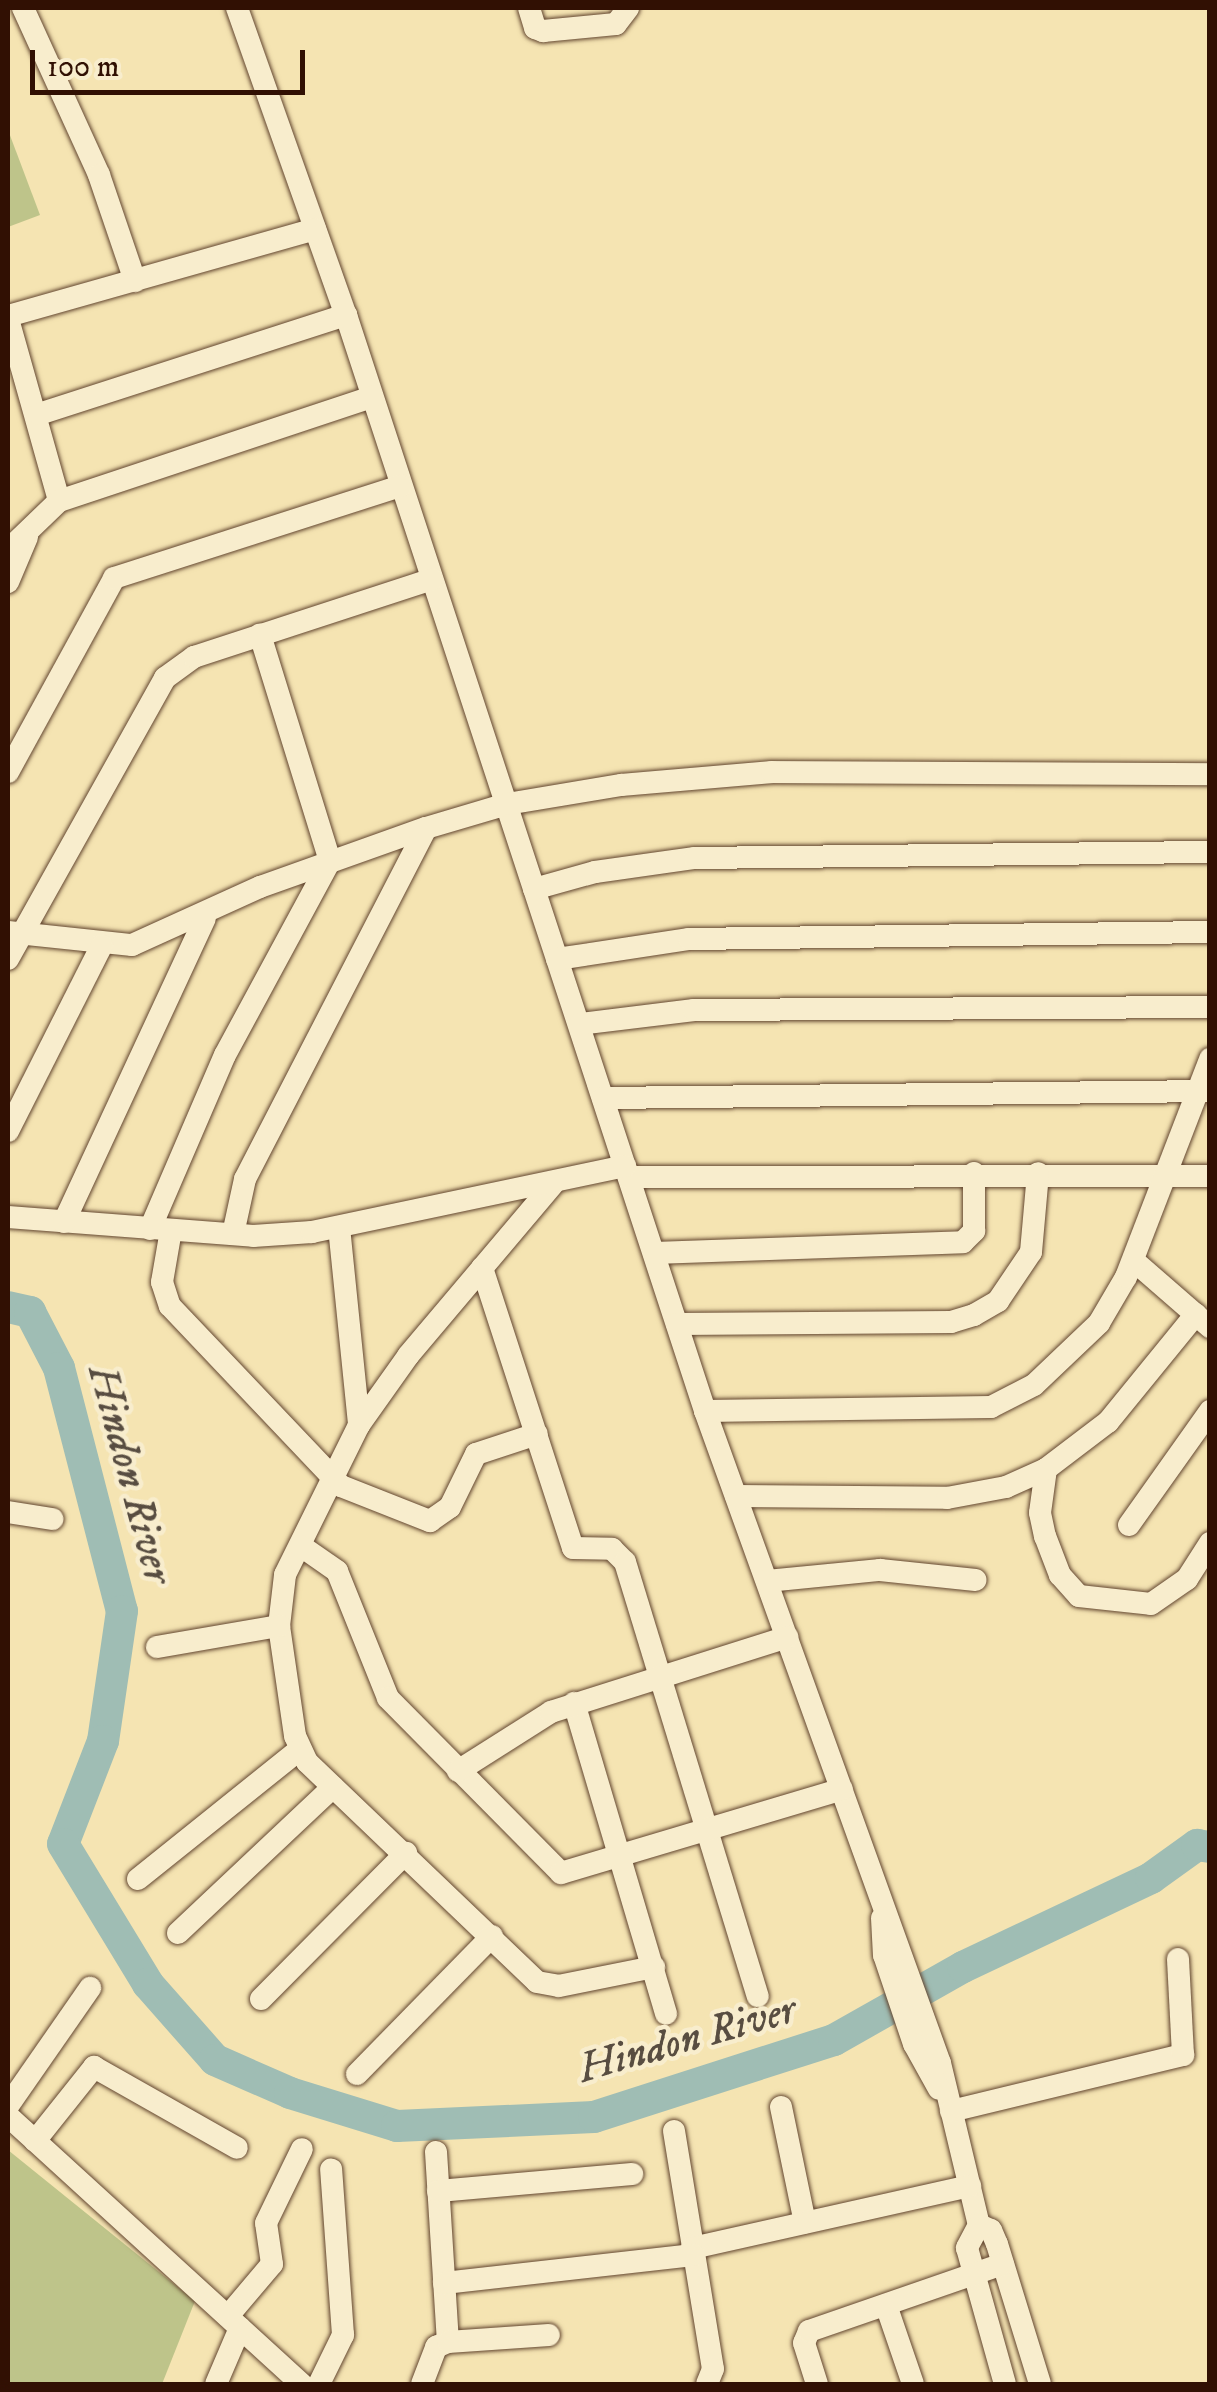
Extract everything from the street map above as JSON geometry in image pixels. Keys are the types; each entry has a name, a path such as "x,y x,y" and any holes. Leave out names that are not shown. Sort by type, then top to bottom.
{"street":[{"path":"22,8 98,175 135,281"},
{"path":"237,8 346,316 706,1411 883,1900 914,2044 950,2103"},
{"path":"529,8 535,28 543,31 616,24 628,8"},
{"path":"59,501 39,414 8,318 315,230"},
{"path":"39,414 346,316"},
{"path":"8,550 59,501 372,397"},
{"path":"8,772 114,578 401,486"},
{"path":"8,582 28,534"},
{"path":"8,958 14,933 166,678 194,658 432,579"},
{"path":"260,636 330,861 225,1055 160,1230 162,1282 170,1306 330,1477 430,1521 450,1507 476,1454 537,1434"},
{"path":"14,933 102,945 157,939 260,887 426,828 507,804 772,772 1210,774"},
{"path":"233,1234 245,1179 426,828"},
{"path":"534,889 594,872 695,858 1210,852"},
{"path":"64,1222 204,918"},
{"path":"557,959 689,938 1210,932"},
{"path":"8,1131 102,945"},
{"path":"580,1024 694,1010 1210,1007"},
{"path":"706,1411 991,1407 1066,1358 1099,1323 1134,1261 1203,1092 1210,1059"},
{"path":"603,1098 1203,1092"},
{"path":"8,1217 233,1234 339,1227 627,1172 1210,1176"},
{"path":"654,1253 963,1242 974,1232 974,1173"},
{"path":"677,1324 934,1322 974,1315 998,1301 1032,1252 1038,1173"},
{"path":"554,1183 359,1425 330,1477 286,1575 279,1626 298,1750 546,1986 654,1967"},
{"path":"339,1227 359,1425"},
{"path":"736,1496 947,1498 1006,1487 1046,1469 1108,1422 1203,1320 1134,1261"},
{"path":"482,1268 573,1548 612,1549 625,1562 758,1996"},
{"path":"1129,1525 1210,1411"},
{"path":"1046,1469 1040,1514 1045,1536 1060,1575 1079,1596 1151,1604 1187,1579 1210,1542"},
{"path":"8,1512 52,1519"},
{"path":"301,1546 337,1571 388,1698 561,1873 623,1858 842,1788"},
{"path":"767,1582 880,1570 975,1580"},
{"path":"156,1646 279,1626"},
{"path":"458,1771 518,1728 574,1703 787,1637"},
{"path":"574,1703 623,1858 666,2014"},
{"path":"138,1879 298,1750"},
{"path":"178,1932 333,1787"},
{"path":"260,2000 406,1853"},
{"path":"357,2074 492,1936"},
{"path":"891,1947 940,2063 979,2225 968,2248 972,2275 1006,2384"},
{"path":"950,2103 1183,2056 1178,1959"},
{"path":"8,2106 90,1988"},
{"path":"35,2141 94,2068 237,2148"},
{"path":"781,2106 805,2222"},
{"path":"8,2116 302,2384"},
{"path":"674,2131 713,2369 706,2384"},
{"path":"216,2384 234,2322 272,2264 266,2223 302,2149"},
{"path":"436,2152 448,2342"},
{"path":"319,2384 343,2335 331,2169"},
{"path":"438,2191 632,2174"},
{"path":"444,2283 693,2252 805,2222 970,2186"},
{"path":"979,2225 991,2230 1040,2384"},
{"path":"817,2384 804,2343 809,2330 1003,2264"},
{"path":"886,2305 914,2384"},
{"path":"422,2384 436,2347 448,2342 549,2335"}],"green space":[{"path":"8,130 40,215 8,227"},
{"path":"8,2150 195,2301 162,2384 8,2384"}],"waterway":[{"name":"Hindon River","path":"8,1307 30,1312 59,1368 122,1611 103,1741 63,1844 148,1984 215,2060 290,2093 397,2126 594,2117 834,2040 963,1967 1151,1878 1197,1845 1210,1847"}]}
